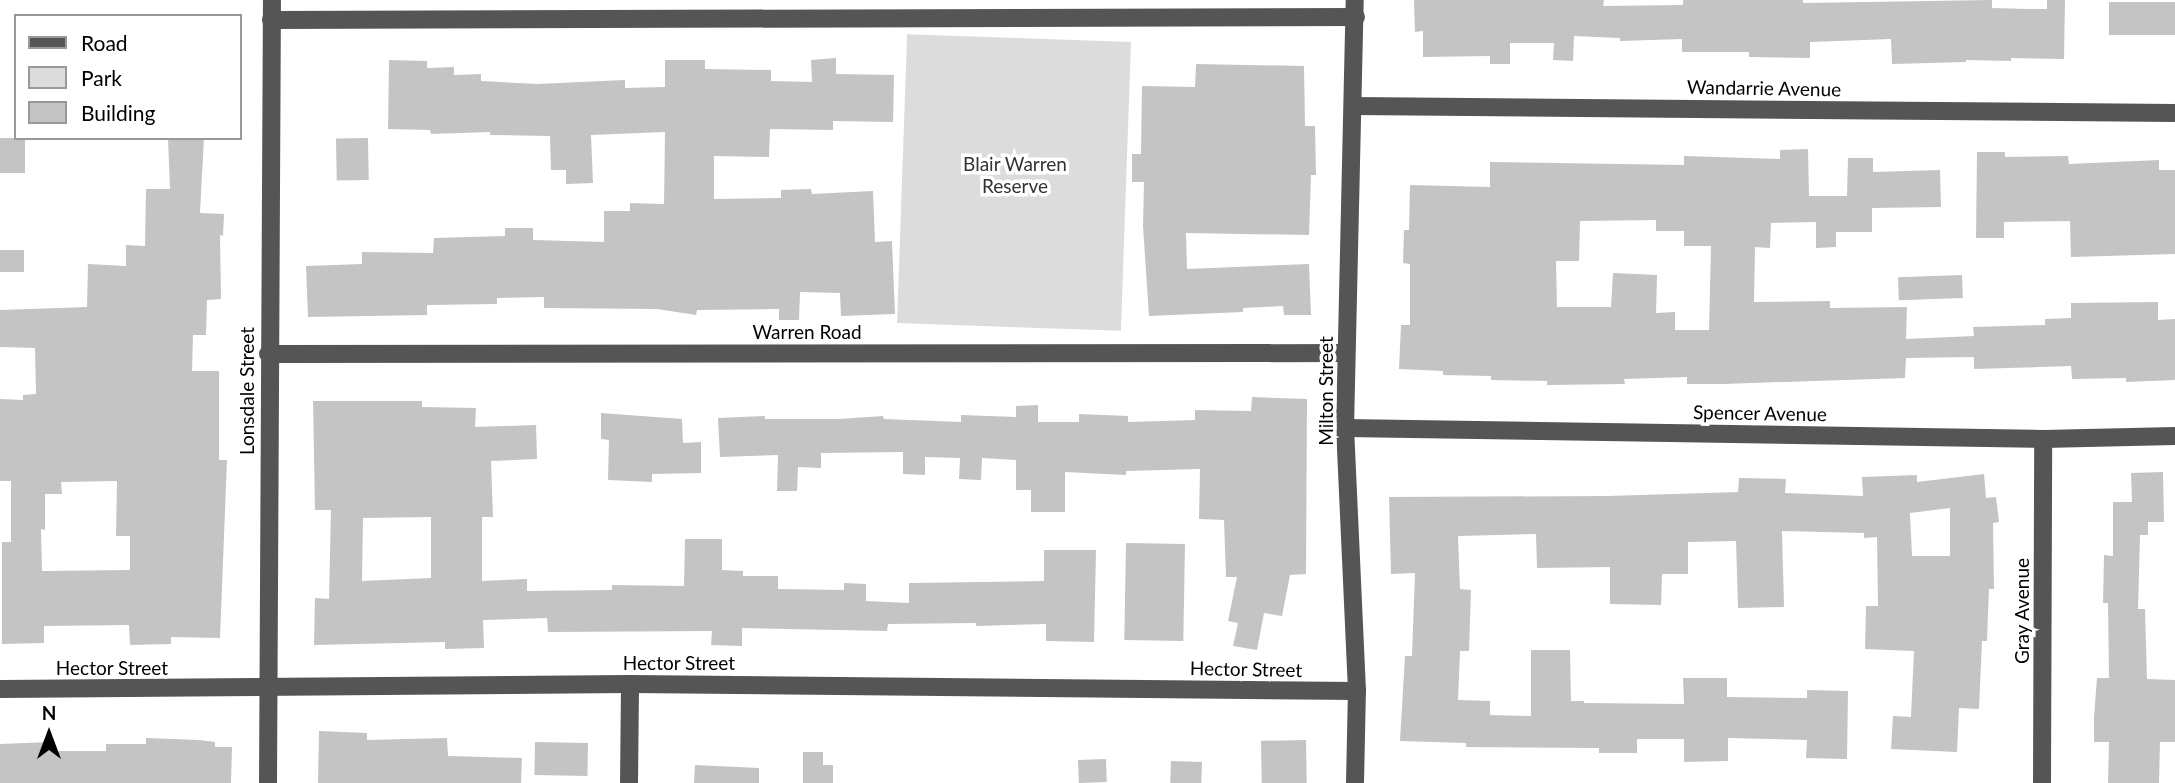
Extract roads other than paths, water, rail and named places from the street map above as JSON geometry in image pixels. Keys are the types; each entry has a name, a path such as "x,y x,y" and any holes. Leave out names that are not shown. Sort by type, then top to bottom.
{"street":[{"name":"Lonsdale Street","path":"268,783 268,354 272,0"},
{"path":"271,20 1356,8"},
{"name":"Milton Street","path":"1355,783 1357,691 1345,428 1356,8"},
{"name":"Wandarrie Avenue","path":"1354,106 2175,113"},
{"name":"Warren Road","path":"268,354 1346,353"},
{"name":"Spencer Avenue","path":"1345,428 2043,439 2175,436"},
{"name":"Gray Avenue","path":"2042,783 2043,439"},
{"path":"629,783 630,684"},
{"name":"Hector Street","path":"0,689 267,689 630,684 1357,691"}],"park label":[{"name":"Blair Warren Reserve","path":"1015,175"}]}
